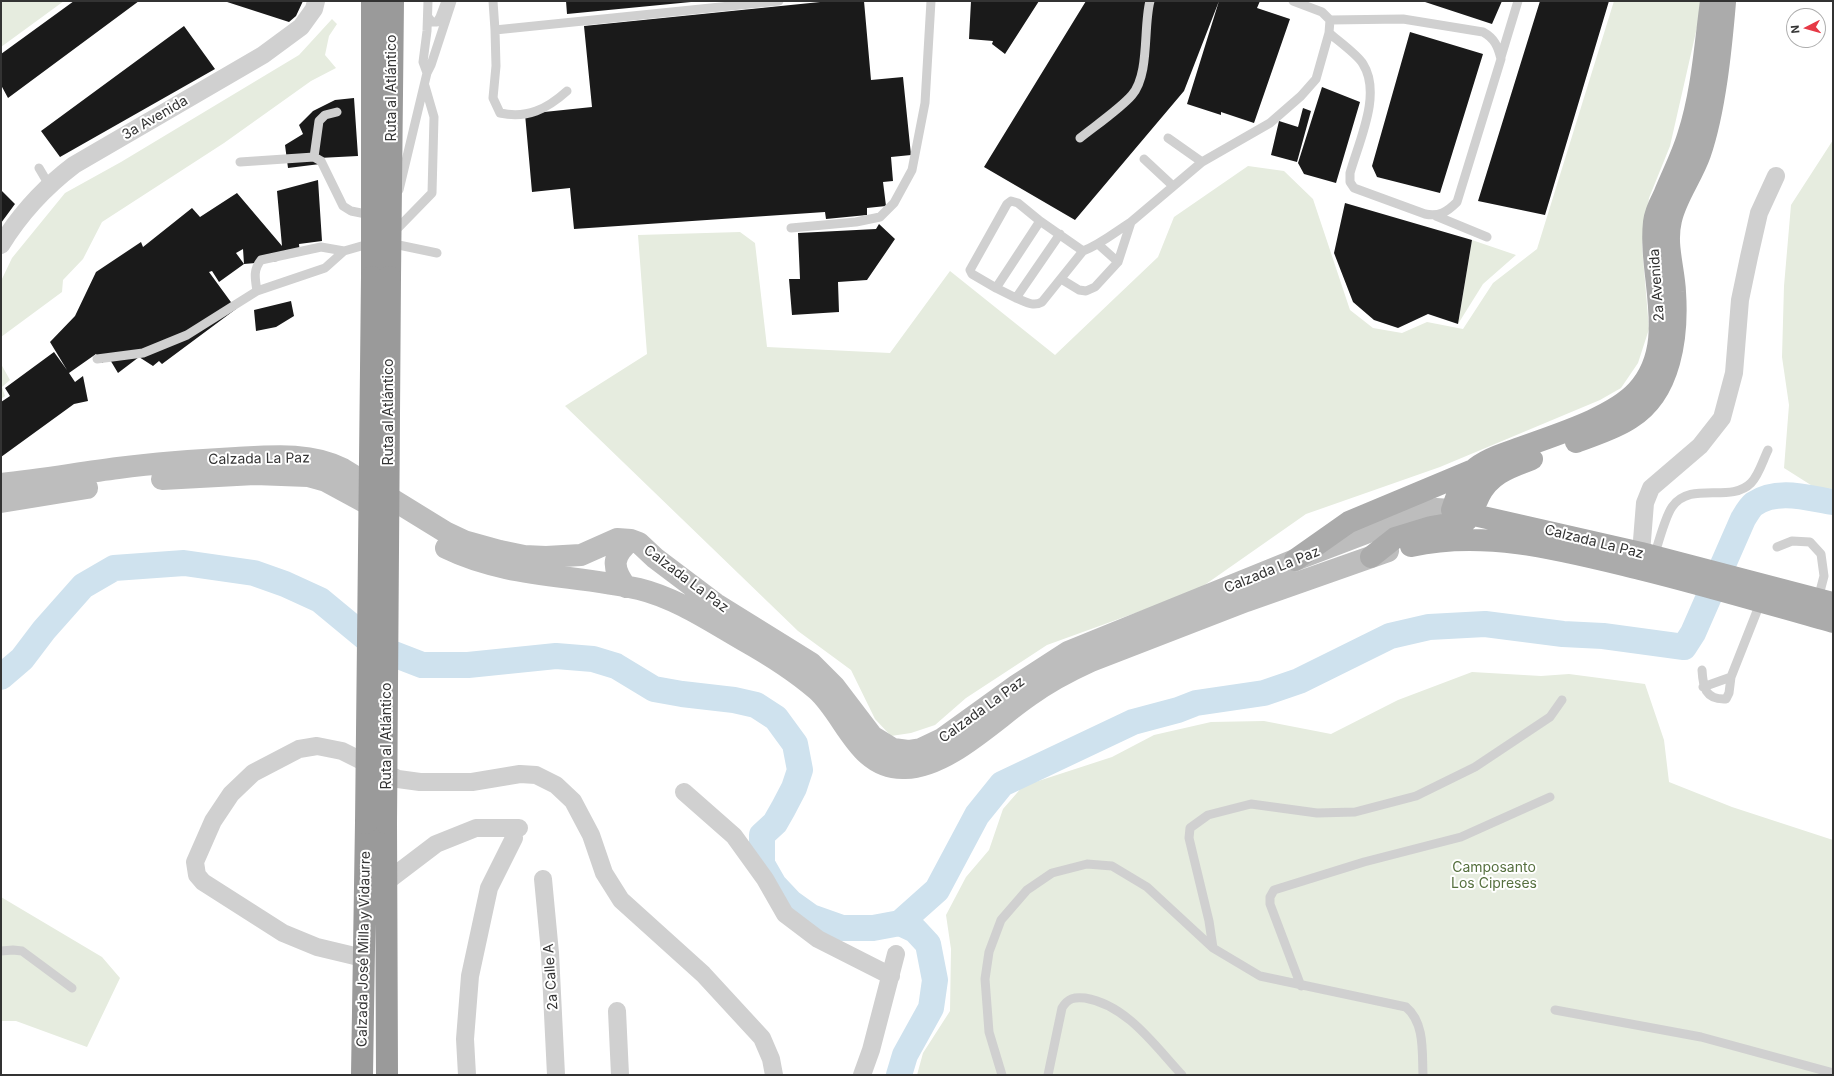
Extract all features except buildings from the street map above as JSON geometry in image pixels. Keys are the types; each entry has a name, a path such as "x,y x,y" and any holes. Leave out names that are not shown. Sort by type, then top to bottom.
{"highway":[{"name":"Ruta al Atlántico","path":"372,1 384,231"},
{"name":"Ruta al Atlántico","path":"376,823 381,277 393,1"},
{"name":"Calzada José Milla y Vidaurre","path":"376,823 386,882 387,1075"},
{"name":"Calzada José Milla y Vidaurre","path":"362,1075 363,958 376,823"}],"main road":[{"name":"2a Avenida","path":"1462,512 1460,490 1471,471 1491,458 1604,414 1628,399 1645,381 1655,356 1660,322 1661,304 1654,245 1654,220 1689,134 1700,79 1711,1"},
{"name":"2a Avenida","path":"1462,512 1479,496 1493,477 1505,470 1620,425 1632,418 1642,409 1659,388 1669,363 1675,317 1675,293 1668,234 1676,203 1693,171 1705,137 1718,68 1725,1"},
{"name":"Calzada La Paz","path":"1,484 119,468 203,460 251,457 313,458 328,461 343,469 447,533 464,541 500,551 535,557 563,557 581,555 617,539 631,540 639,543 654,558 716,604 811,663 834,686 872,736 887,746 902,751 921,749 939,741 1017,685 1068,652 1295,560 1421,512 1436,509 1462,512 1648,555 1685,573"},
{"path":"1295,560 1349,522 1471,471"},
{"name":"Calzada La Paz","path":"1,502 102,485 167,478 255,474 308,476 333,485 439,544 472,559 518,572 566,577 640,589 670,600 753,645 819,692 839,716 863,752 888,766 906,768 921,767 949,755 1031,694 1072,670 1231,606 1404,547 1451,540 1527,544 1594,558 1685,573 1757,594 1833,622"},
{"path":"1371,557 1395,538 1439,525 1462,523 1462,512"},
{"path":"626,587 615,571 615,563 617,554 631,540"},
{"name":"Calzada La Paz","path":"1757,594 1826,601"}],"street":[{"name":"3a Avenida","path":"1,245 10,230 49,185 74,165 263,54 301,27 314,9 316,1"},
{"path":"1648,555 1645,504 1651,488 1700,446 1722,418 1734,373 1740,300 1749,257 1759,213 1776,176"},
{"path":"363,958 317,946 283,933 203,882 197,875 195,862 213,821 231,794 253,773 299,750 317,746 342,751 398,779 420,782 472,782 520,774 536,775 556,785 573,801 590,834 604,873 621,900 703,974 762,1038 771,1059 774,1075"},
{"path":"684,792 734,836 765,879 785,914 818,939 891,976"},
{"path":"386,882 436,844 476,828 517,833 489,888 470,976 465,1039 467,1075"},
{"name":"2a Calle A","path":"543,879 550,953 556,1075"},
{"path":"862,1075 896,954"},
{"path":"617,1011 620,1075"}],"lane":[{"path":"427,73 423,62 428,17 428,1"},
{"path":"428,17 432,22 437,22 446,1"},
{"path":"384,231 427,73 431,66 452,1"},
{"path":"493,1 496,66 493,98 500,113 515,116 539,110 556,101 567,91"},
{"path":"495,30 779,1"},
{"path":"792,228 856,222 880,217 894,203 912,170 925,103 931,1"},
{"path":"1080,138 1132,95 1138,84 1142,67 1150,1"},
{"path":"1293,1 1322,12 1330,20 1403,19 1483,32 1492,37 1499,49 1501,59"},
{"path":"1436,216 1449,209 1457,202 1518,1"},
{"path":"1083,251 1018,203 1011,201 1006,204 970,270 972,274 1016,298 1030,304 1037,305 1042,302 1083,251 1099,245 1114,232 1131,222 1202,162 1270,123 1301,96 1316,79 1329,33 1330,20"},
{"path":"1329,33 1363,63 1371,86 1370,104 1350,173 1350,182 1354,188 1425,214 1436,216 1487,237"},
{"path":"96,358 142,353 187,335 257,291 325,268 344,251 384,231 432,194 434,117 425,84"},
{"path":"314,157 319,121 325,115 338,112"},
{"path":"1168,138 1202,162"},
{"path":"240,162 314,157 321,161 343,206 384,231 437,253"},
{"path":"1144,159 1173,186"},
{"path":"40,168 49,185"},
{"path":"996,288 1040,220"},
{"path":"1061,279 1079,290 1095,288 1118,262 1131,222"},
{"path":"1016,298 1060,234"},
{"path":"1099,245 1118,262"},
{"path":"257,291 254,275 255,267 261,260 321,247 344,251"},
{"path":"1648,555 1672,507 1686,496 1700,492 1734,492 1746,487 1752,482 1768,450"},
{"path":"1777,547 1792,541 1810,542 1820,554 1826,601"},
{"path":"1702,670 1703,687 1712,696 1719,700 1726,699 1729,693 1731,677 1757,594"},
{"path":"1703,687 1731,677"},
{"path":"1213,948 1189,838 1190,828 1197,822 1208,816 1251,804 1317,813 1355,812 1416,796 1475,767 1550,717 1562,700"},
{"path":"1301,986 1270,904 1270,897 1274,890 1364,862 1461,837 1550,797"},
{"path":"1002,1075 989,1032 985,979 989,952 1001,920 1027,890 1052,873 1087,864 1112,866 1147,886 1213,948 1260,976 1301,986 1406,1007 1414,1013 1418,1022 1423,1075"},
{"path":"1,951 22,951 72,988"},
{"path":"1048,1075 1062,1008 1067,1000 1076,997 1096,1000 1116,1010 1136,1026 1182,1075"},
{"path":"1555,1010 1701,1037 1833,1073"}],"green space":[{"path":"1,1 64,1 1,47"},
{"path":"1614,1 1703,1 1670,146 1649,198 1642,245 1649,329 1638,363 1621,388 1600,400 1440,467 1306,514 1196,591 1047,645 966,698 935,725 911,733 891,736 875,719 851,670 798,631 565,406 647,354 638,235 740,232 755,243 767,347 890,353 950,271 1055,355 1158,257 1174,217 1248,166 1284,171 1313,199 1350,310 1373,328 1402,333 1427,322 1463,329 1493,283 1537,249"},
{"path":"332,19 337,24 329,36 325,55 336,68 311,81 224,143 102,222 83,259 63,280 62,292 1,337 1,281 12,258 65,193 121,162 299,55"},
{"path":"1833,140 1833,489 1814,487 1784,468 1789,405 1782,357 1784,286 1791,205"},
{"path":"1472,240 1516,255 1483,284 1458,324"},
{"path":"1,364 10,380 2,387 5,396 1,399"},
{"name":"Camposanto Los Cipreses","path":"1472,672 1541,676 1569,674 1645,684 1664,740 1669,782 1732,807 1833,840 1833,1075 917,1075 923,1053 950,1011 951,949 946,915 966,877 989,850 1003,809 1023,786 1112,757 1154,735 1211,722 1264,721 1331,734 1398,700"},
{"path":"1,897 102,957 120,978 87,1047 16,1021 1,1021"}],"waterway":[{"path":"1,677 22,659 44,630 83,586 114,568 184,563 254,573 285,584 320,600 378,648 422,665 468,665 556,656 593,659 616,666 654,689 734,700 756,705 776,718 795,744 800,770 794,788 775,823 762,835 762,864 774,885 790,902 811,917 842,928 873,928 900,923 937,890 977,815 1002,784 1133,722 1178,710 1196,703 1264,693 1299,681 1390,636 1429,627 1485,624 1563,634 1603,636 1684,647 1693,633 1743,519 1754,504 1763,499 1783,495 1833,502"},
{"path":"899,1075 905,1055 931,1008 935,980 928,944 915,930 900,923"}]}
